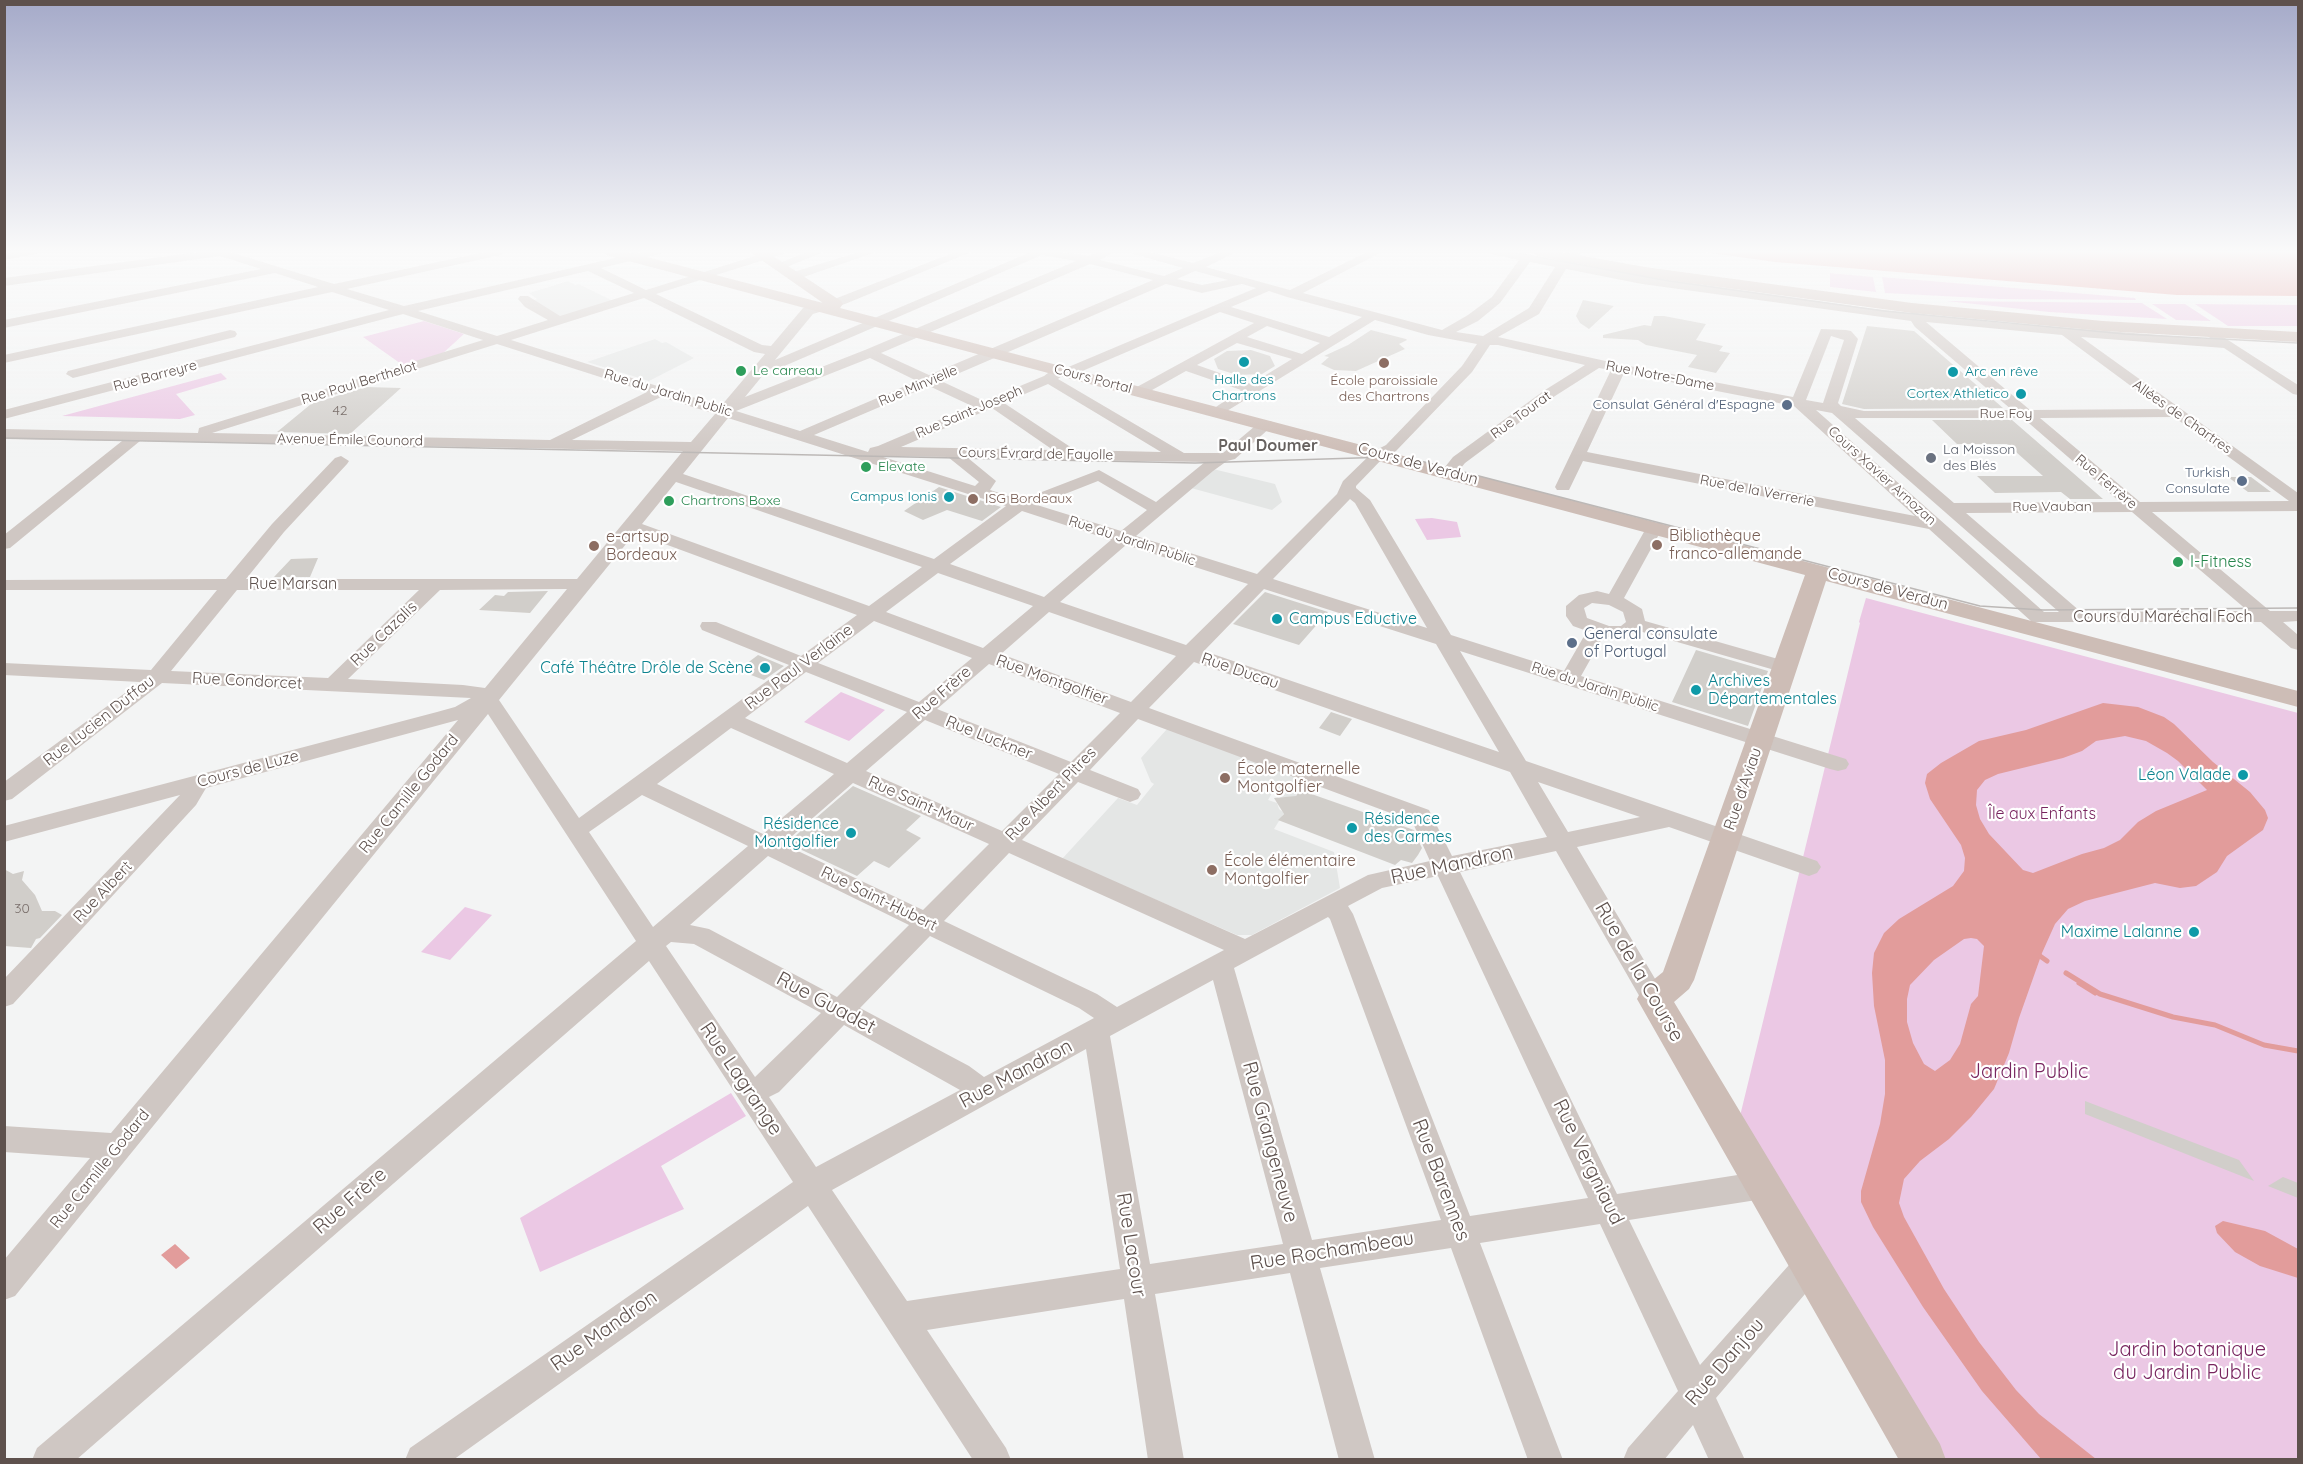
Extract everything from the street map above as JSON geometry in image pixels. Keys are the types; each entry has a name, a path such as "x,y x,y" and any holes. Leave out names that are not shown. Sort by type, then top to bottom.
{"main road":[{"name":"Cours Portal","path":"871,320 994,353 1059,374 1140,391 1266,424"},
{"path":"2037,320 2213,335 2298,337"},
{"path":"2213,335 2298,331"},
{"name":"Cours de Verdun","path":"1266,424 1818,570 2039,623 2231,680 2297,696"},
{"name":"Rue d'Aviau","path":"1654,999 1677,980 1818,570"},
{"name":"Rue de la Course","path":"1654,999 1924,1460"}],"street":[{"path":"4,324 23,320"},
{"path":"4,359 184,320"},
{"name":"Rue Barreyre","path":"4,415 365,320"},
{"name":"Rue du Jardin Public","path":"437,320 1838,764"},
{"path":"697,320 759,350 775,351"},
{"name":"Rue Camille Godard","path":"4,1285 800,320"},
{"path":"763,365 777,364 881,320"},
{"path":"725,411 948,320"},
{"name":"Rue Minvielle","path":"802,435 1071,320"},
{"name":"Rue Saint-Joseph","path":"876,451 1190,320"},
{"path":"1260,320 1330,342"},
{"path":"1216,411 1366,320"},
{"name":"Rue Notre-Dame","path":"1390,320 1444,334 1488,340 1619,368 1835,409"},
{"path":"1444,334 1469,320"},
{"name":"Rue Albert Pitres","path":"751,1093 769,1084 1344,496 1349,484 1379,454 1391,448 1467,369 1489,337 1518,320"},
{"name":"Cours Xavier Arnozan","path":"1857,320 1852,334 1849,335 1851,339 1830,404 2077,618"},
{"name":"Rue Ferrère","path":"1924,320 2026,414 2296,641"},
{"path":"1982,320 2067,333 2213,335 2298,391"},
{"name":"Rue Paul Berthelot","path":"195,437 204,430 560,321"},
{"path":"1140,391 1265,322"},
{"path":"1798,402 1824,334 1832,331 1849,335"},
{"name":"Allées de Chartres","path":"2067,333 2298,500"},
{"path":"73,374 230,334"},
{"path":"1236,338 1302,358"},
{"path":"870,353 929,381 988,404 1072,455"},
{"path":"137,358 154,376"},
{"name":"Rue Tourat","path":"1449,472 1459,460 1550,393 1597,363"},
{"path":"1185,366 1252,389"},
{"path":"1563,487 1619,368"},
{"path":"1059,374 1182,458"},
{"path":"552,444 661,391"},
{"name":"Cours Xavier Arnozan","path":"1798,402 1936,525 2039,623"},
{"name":"Rue Foy","path":"1835,409 1864,415 2177,413"},
{"name":"Rue Frère","path":"49,1460 1124,538 1266,424"},
{"name":"Avenue Émile Counord","path":"4,434 694,447"},
{"path":"4,544 137,436"},
{"name":"Cours Évrard de Fayolle","path":"850,451 1221,458"},
{"path":"952,453 988,481 986,486 977,491"},
{"name":"Rue de la Verrerie","path":"1578,455 1936,525"},
{"name":"Rue Lucien Duffau","path":"4,794 150,684 278,528 341,461"},
{"name":"Rue Paul Verlaine","path":"576,829 590,822 1021,505 1095,476 1103,475 1158,510"},
{"name":"Rue Ducau","path":"670,477 681,478 1809,867"},
{"name":"Rue de la Course","path":"1348,490 1362,500 1654,999"},
{"name":"Rue Vauban","path":"1950,508 2298,506"},
{"name":"Rue Montgolfier","path":"629,527 639,528 1421,816 1446,866"},
{"path":"1614,600 1655,527"},
{"name":"Rue Cazalis","path":"334,685 435,584"},
{"name":"Rue Marsan","path":"4,585 582,584"},
{"path":"1594,597 1614,600 1630,608 1637,618 1636,624 1625,631 1597,630 1580,622 1575,616 1575,606 1579,602 1594,597"},
{"name":"Cours du Maréchal Foch","path":"2039,623 2077,618 2298,616"},
{"path":"1636,624 1785,667"},
{"name":"Rue Luckner","path":"709,626 1130,794"},
{"path":"1569,679 1597,630"},
{"name":"Rue Condorcet","path":"4,669 463,692 479,693 488,698"},
{"name":"Cours de Luze","path":"4,834 444,717 488,698"},
{"name":"Rue Lagrange","path":"488,698 576,829 658,937 751,1093 994,1460"},
{"name":"Rue Saint-Maur","path":"729,719 1233,943 1230,958"},
{"name":"Rue Albert","path":"4,998 188,800 195,791 196,783"},
{"name":"Rue Saint-Hubert","path":"640,784 1088,1001 1104,1011 1104,1026"},
{"name":"Rue Mandron","path":"422,1460 828,1175 1331,904 1376,881 1670,819"},
{"name":"Rue Vergniaud","path":"1446,866 1728,1460"},
{"name":"Rue Barennes","path":"1331,904 1341,914 1546,1460"},
{"name":"Rue Guadet","path":"658,937 680,932 700,936 959,1074 971,1082 980,1093"},
{"name":"Rue Grangeneuve","path":"1230,958 1225,976 1357,1460"},
{"name":"Rue Lacour","path":"1104,1026 1099,1043 1166,1460"},
{"path":"4,1139 118,1147"},
{"name":"Rue Rochambeau","path":"901,1318 1763,1185"},
{"name":"Rue Danjou","path":"1640,1460 1800,1276 1813,1271"}],"shaded area":[{"path":"655,339 662,343 666,342 694,358 649,381 587,362"},
{"path":"1213,469 1275,484 1282,502 1272,510 1191,488"},
{"path":"2103,703 2138,707 2164,717 2174,724 2213,762 2250,792 2265,810 2268,818 2263,830 2227,856 2217,872 2196,886 2180,888 2155,883 2085,901 2068,909 2055,924 2042,953 2009,1053 1994,1089 1949,1139 1920,1161 1904,1179 1899,1203 1904,1217 1944,1289 1979,1342 2016,1390 2039,1414 2096,1459 2041,1459 1982,1391 1923,1307 1873,1227 1861,1202 1861,1191 1880,1124 1885,1094 1885,1060 1874,1006 1872,973 1874,953 1884,933 1899,919 1953,886 1964,871 1965,858 1961,845 1930,799 1925,783 1927,774 1979,741 2026,730","holes":["2125,736 2146,741 2167,753 2207,790 2156,811 2138,822 2120,840 2104,848 2033,873 2023,870 1989,834 1980,819 1976,805 1977,790 1985,780 1998,774 2063,758 2082,751 2096,741","1964,939 1977,939 1984,946 1978,996 1971,1004 1960,1044 1950,1060 1935,1071 1924,1064 1913,1043 1907,1022 1907,999 1910,985 1934,960"]},
{"name":"École élémentaire Montgolfier","path":"1167,729 1306,780 1295,797 1281,797 1272,793 1268,800 1277,803 1279,809 1284,813 1274,829 1334,852 1340,888 1252,935 1237,935 1062,859 1118,798 1137,805 1154,784 1141,758"},
{"path":"2223,1221 2265,1231 2298,1249 2298,1278 2260,1266 2235,1252 2217,1233 2215,1226"},
{"path":"175,1244 190,1258 176,1269 161,1255"}],"green space":[{"path":"2219,320 2298,320 2298,326 2228,326"},
{"path":"424,321 464,334 441,355 404,366 363,337"},
{"path":"221,373 227,379 176,394 195,415 180,419 62,416"},
{"path":"1432,518 1457,522 1461,537 1427,540 1415,519"},
{"name":"Jardin Public","path":"1866,598 2298,713 2298,1459 1942,1459 1740,1116"},
{"path":"841,692 885,710 849,741 804,722"},
{"path":"465,907 492,915 450,960 421,952"},
{"path":"731,1093 746,1116 661,1166 684,1209 540,1272 520,1218"}],"building":[{"path":"1578,320 1598,320 1589,329"},
{"path":"1653,320 1687,320 1706,324 1696,340 1723,346 1719,351 1730,353 1716,373 1688,367 1697,355 1646,345 1638,340 1603,338 1603,335 1644,325 1651,326"},
{"path":"1867,326 1914,331 2003,408 1864,409 1842,404"},
{"path":"1371,330 1406,339 1399,344 1405,349 1356,371 1334,370 1321,364 1329,357 1324,356 1348,345"},
{"name":"Halle des Chartrons","path":"1251,350 1270,356 1275,366 1262,374 1237,375 1218,369 1214,359 1227,351"},
{"path":"366,387 401,388 350,434 277,432 311,404"},
{"path":"1932,420 2012,420 2103,499 2070,499 2061,492 1995,493 1977,476 2043,476 2007,444 1957,444"},
{"name":"Turkish Consulate","path":"2228,477 2251,477 2271,492 2248,492"},
{"name":"Campus Ionis","path":"939,487 1001,507 982,521 947,510 923,520 904,511"},
{"path":"318,558 310,577 274,577 291,559"},
{"path":"548,591 530,613 479,610 495,595 504,596 508,592"},
{"name":"Campus Eductive","path":"1265,592 1328,612 1299,645 1233,624"},
{"name":"Archives Départementales","path":"1696,650 1768,671 1748,726 1672,702"},
{"name":"Café Théâtre Drôle de Scène","path":"758,655 784,666 764,680 738,670"},
{"path":"1331,712 1352,719 1340,736 1319,728"},
{"name":"Résidence Montgolfier","path":"853,786 921,816 906,830 921,838 889,868 874,861 857,876 787,843"},
{"name":"Résidence des Carmes","path":"1300,790 1414,830 1416,834 1413,838 1418,840 1422,848 1412,863 1401,860 1395,865 1278,820 1284,814 1274,798 1296,796"},
{"path":"4,869 13,874 24,871 22,880 35,895 42,911 55,911 62,915 40,938 36,939 31,948 4,946"},
{"path":"2085,1101 2239,1160 2254,1181 2085,1114"},
{"path":"2283,1177 2298,1183 2298,1198 2268,1186"}],"waterway":[{"path":"2040,956 2047,961"},
{"path":"2066,973 2100,994 2173,1017 2215,1025 2264,1045 2298,1051"},
{"path":"2079,983 2095,993"}],"tram line":[{"path":"1982,320 2125,334 2298,343"},
{"path":"4,438 1195,463 1389,457 1416,460 1452,469 1980,606 2043,610 2298,608"}],"place":[{"name":"Halle des Chartrons","path":"1244,362"},
{"name":"École paroissiale des Chartrons","path":"1384,363"},
{"name":"Le carreau","path":"741,371"},
{"name":"Arc en rêve","path":"1953,372"},
{"name":"Cortex Athletico","path":"2021,394"},
{"name":"Consulat Général d'Espagne","path":"1787,405"},
{"name":"La Moisson des Blés","path":"1931,458"},
{"name":"Elevate","path":"866,467"},
{"name":"Turkish Consulate","path":"2242,481"},
{"name":"Campus Ionis","path":"949,497"},
{"name":"ISG Bordeaux","path":"973,499"},
{"name":"Chartrons Boxe","path":"669,501"},
{"name":"Bibliothèque franco-allemande","path":"1657,545"},
{"name":"e-artsup Bordeaux","path":"594,546"},
{"name":"I-Fitness","path":"2178,562"},
{"name":"Campus Eductive","path":"1277,619"},
{"name":"General consulate of Portugal","path":"1572,643"},
{"name":"Café Théâtre Drôle de Scène","path":"765,668"},
{"name":"Archives Départementales","path":"1696,690"},
{"name":"Léon Valade","path":"2243,775"},
{"name":"École maternelle Montgolfier","path":"1225,778"},
{"name":"Résidence des Carmes","path":"1352,828"},
{"name":"Résidence Montgolfier","path":"851,833"},
{"name":"École élémentaire Montgolfier","path":"1212,870"},
{"name":"Maxime Lalanne","path":"2194,932"}],"district":[{"name":"Paul Doumer","path":"1268,446"}],"park label":[{"name":"Île aux Enfants","path":"2042,814"},
{"name":"Jardin botanique du Jardin Public","path":"2187,1362"}]}
